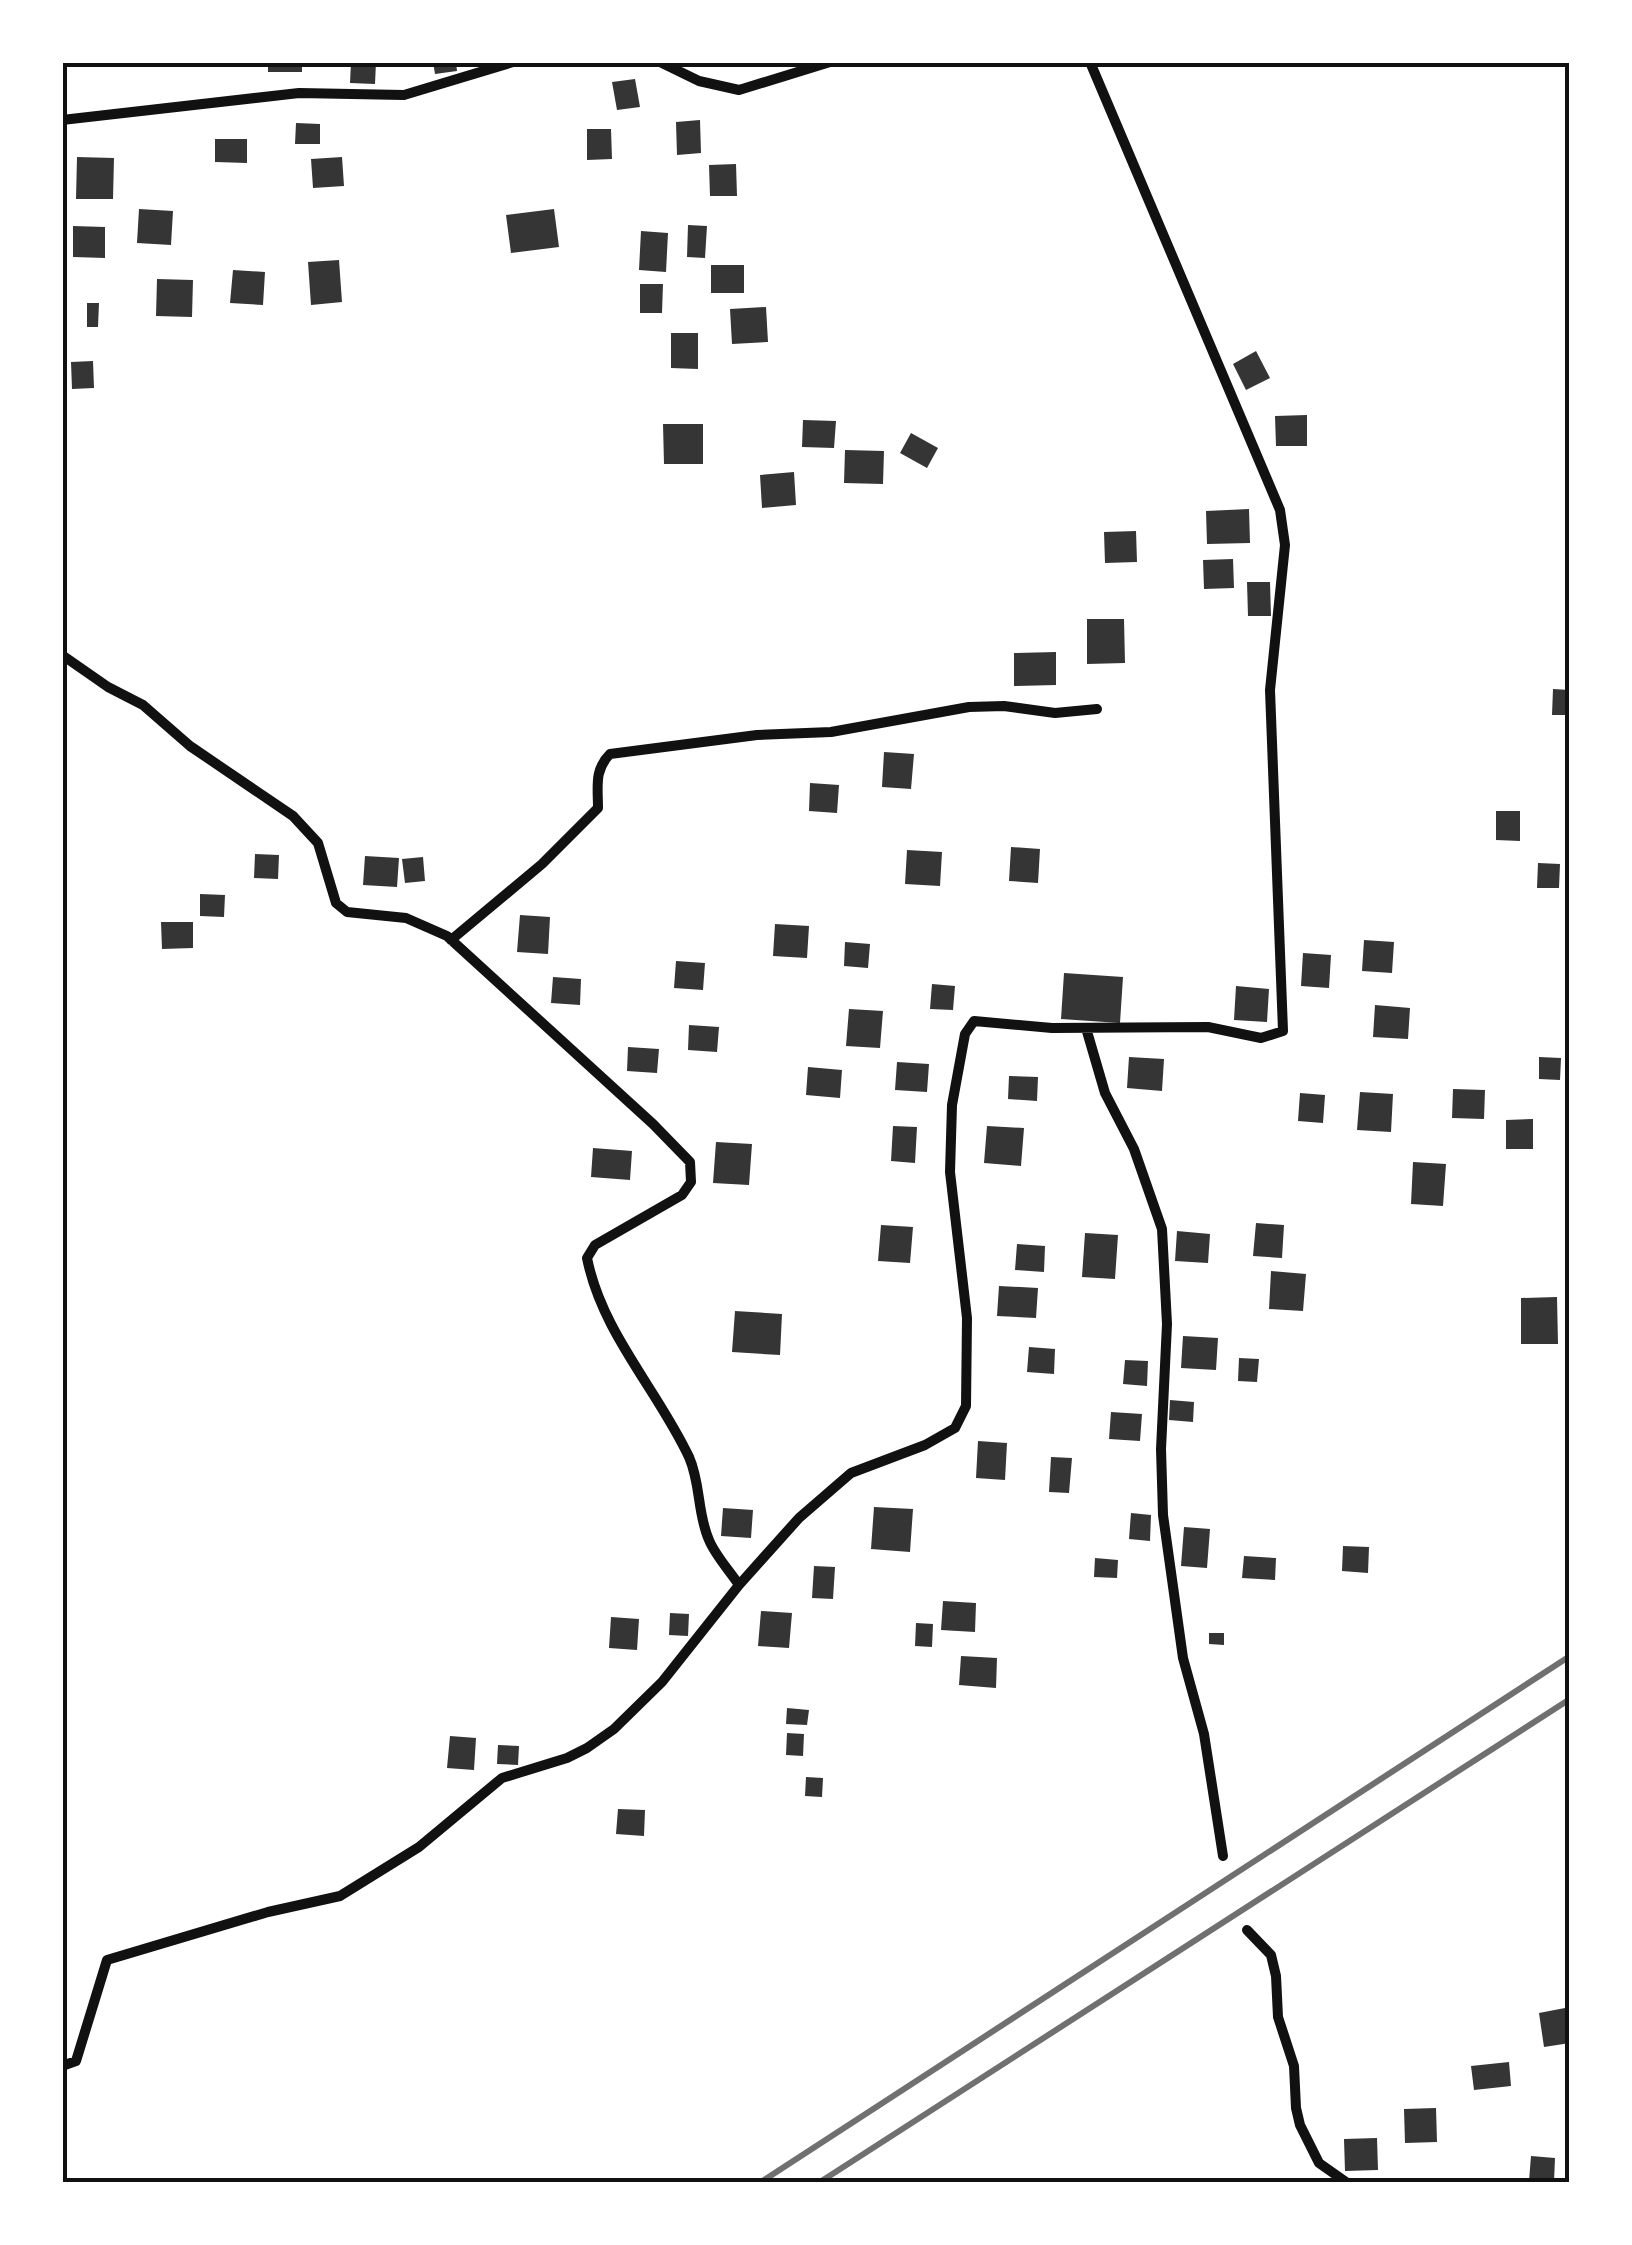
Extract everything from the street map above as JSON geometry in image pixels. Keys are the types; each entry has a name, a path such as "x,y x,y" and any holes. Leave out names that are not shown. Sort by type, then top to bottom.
{"street":[{"path":"62,120 299,94 404,95 513,62"},
{"path":"660,62 699,80 740,90 830,62"},
{"path":"62,2066 76,2062 108,1960 268,1912 340,1896 418,1847 502,1778 567,1758 614,1729 662,1682 739,1584 799,1518 851,1474 925,1445 955,1428 966,1406 967,1318 950,1172 952,1105 965,1034 974,1022 1086,1028 1208,1026 1261,1038 1283,1031 1270,690 1285,545 1280,510 1090,62"},
{"path":"62,655 108,687 143,705 190,746 292,816 318,843 336,902 348,912 406,918 451,940 654,1124 690,1162 690,1182 682,1195 596,1245 587,1258 592,1282 611,1327 688,1457 698,1483 709,1540 739,1584"},
{"path":"451,940 542,864 598,808 597,777 601,763 610,754 756,735 831,732 969,707 1004,706 1055,713 1097,709"},
{"path":"1086,1028 1105,1093 1134,1149 1162,1229 1167,1324 1160,1449 1162,1515 1182,1658 1204,1734 1224,1856"},
{"path":"1247,1930 1272,1955 1278,2017 1294,2066 1300,2125 1319,2162 1346,2182"}],"building":[{"path":"268,62 302,62 302,72 268,72"},
{"path":"351,62 376,62 375,84 350,83"},
{"path":"433,62 456,62 457,71 435,74"},
{"path":"635,79 640,107 617,110 612,82"},
{"path":"700,120 701,153 677,155 676,122"},
{"path":"296,123 320,124 320,144 295,144"},
{"path":"587,129 611,129 612,159 587,160"},
{"path":"215,139 247,139 247,163 215,162"},
{"path":"77,157 114,158 113,199 76,199"},
{"path":"342,157 344,186 313,188 311,159"},
{"path":"736,164 737,196 710,196 709,165"},
{"path":"139,209 173,211 171,245 137,243"},
{"path":"554,209 559,247 511,253 506,215"},
{"path":"688,225 707,226 705,258 687,257"},
{"path":"73,226 105,227 105,258 73,257"},
{"path":"641,231 668,233 666,272 639,270"},
{"path":"339,260 342,302 311,305 308,262"},
{"path":"711,265 744,265 744,293 711,293"},
{"path":"233,270 265,272 263,305 230,303"},
{"path":"157,279 193,280 192,317 156,316"},
{"path":"640,284 663,284 662,313 640,313"},
{"path":"87,303 99,303 98,327 87,327"},
{"path":"766,307 768,342 732,344 730,309"},
{"path":"671,333 698,333 698,369 671,368"},
{"path":"1256,351 1270,378 1246,390 1233,364"},
{"path":"93,361 94,388 72,389 71,362"},
{"path":"1307,415 1307,446 1276,446 1275,416"},
{"path":"803,420 836,421 834,448 802,447"},
{"path":"663,424 703,424 703,464 664,464"},
{"path":"911,433 938,448 927,468 900,453"},
{"path":"845,450 884,451 883,484 844,483"},
{"path":"794,472 796,505 762,508 760,475"},
{"path":"1249,509 1250,543 1207,544 1206,511"},
{"path":"1136,531 1137,562 1105,563 1104,532"},
{"path":"1233,559 1234,588 1204,589 1203,560"},
{"path":"1247,582 1270,582 1271,616 1248,616"},
{"path":"1087,619 1124,619 1125,663 1087,664"},
{"path":"1056,652 1056,685 1014,686 1014,653"},
{"path":"1553,689 1570,690 1570,715 1552,715"},
{"path":"884,752 914,754 911,789 882,787"},
{"path":"810,783 839,785 837,813 809,811"},
{"path":"1496,811 1520,811 1520,841 1496,840"},
{"path":"1011,847 1040,849 1038,883 1009,881"},
{"path":"907,850 942,852 940,886 905,884"},
{"path":"255,854 279,855 278,879 254,878"},
{"path":"365,856 399,858 397,887 363,885"},
{"path":"423,857 425,881 405,883 402,859"},
{"path":"1538,863 1560,864 1559,888 1537,888"},
{"path":"200,894 225,895 224,917 200,916"},
{"path":"520,915 550,917 548,954 517,952"},
{"path":"161,922 193,922 193,948 162,949"},
{"path":"775,924 809,926 807,958 773,956"},
{"path":"1364,940 1394,942 1392,973 1362,971"},
{"path":"845,942 870,944 868,968 844,966"},
{"path":"1303,953 1331,955 1329,988 1301,986"},
{"path":"676,961 705,963 703,990 674,988"},
{"path":"1064,973 1123,977 1120,1023 1061,1019"},
{"path":"553,977 581,979 580,1005 551,1003"},
{"path":"932,984 955,986 953,1010 930,1009"},
{"path":"1236,986 1269,989 1267,1022 1234,1020"},
{"path":"1375,1005 1410,1008 1408,1039 1373,1037"},
{"path":"849,1009 883,1011 880,1048 846,1046"},
{"path":"689,1025 719,1027 717,1052 688,1050"},
{"path":"628,1047 659,1049 657,1073 627,1071"},
{"path":"1129,1057 1164,1059 1162,1091 1127,1088"},
{"path":"1539,1057 1561,1058 1560,1080 1539,1079"},
{"path":"897,1062 929,1064 927,1092 895,1090"},
{"path":"808,1067 842,1070 840,1098 806,1095"},
{"path":"1009,1076 1038,1077 1037,1101 1008,1099"},
{"path":"1453,1089 1485,1090 1484,1119 1452,1118"},
{"path":"1360,1092 1393,1094 1391,1132 1357,1130"},
{"path":"1300,1093 1325,1095 1323,1123 1298,1121"},
{"path":"1533,1119 1533,1149 1506,1149 1506,1120"},
{"path":"893,1126 917,1127 915,1163 891,1161"},
{"path":"987,1126 1024,1128 1021,1166 984,1163"},
{"path":"716,1142 752,1144 749,1185 713,1183"},
{"path":"593,1148 632,1151 630,1180 591,1177"},
{"path":"1413,1162 1446,1164 1443,1206 1411,1204"},
{"path":"1256,1223 1284,1225 1282,1258 1253,1256"},
{"path":"881,1225 913,1227 910,1263 878,1261"},
{"path":"1177,1231 1210,1234 1208,1263 1175,1261"},
{"path":"1085,1233 1118,1235 1115,1279 1082,1277"},
{"path":"1017,1244 1045,1246 1044,1272 1015,1270"},
{"path":"1271,1271 1306,1274 1303,1311 1269,1309"},
{"path":"999,1286 1038,1288 1036,1318 997,1316"},
{"path":"1557,1297 1558,1344 1521,1344 1521,1298"},
{"path":"735,1311 782,1314 780,1355 732,1352"},
{"path":"1183,1336 1218,1338 1216,1370 1181,1368"},
{"path":"1029,1347 1055,1349 1054,1374 1027,1372"},
{"path":"1239,1358 1259,1359 1257,1382 1238,1381"},
{"path":"1125,1360 1148,1361 1147,1386 1123,1384"},
{"path":"1170,1400 1194,1402 1193,1422 1169,1420"},
{"path":"1111,1412 1142,1414 1140,1441 1109,1439"},
{"path":"978,1441 1007,1443 1005,1480 976,1478"},
{"path":"1051,1457 1072,1458 1069,1493 1049,1492"},
{"path":"874,1507 913,1509 910,1552 871,1549"},
{"path":"723,1508 753,1510 751,1538 721,1536"},
{"path":"1131,1513 1151,1515 1150,1541 1129,1539"},
{"path":"1184,1527 1210,1529 1207,1568 1181,1566"},
{"path":"1343,1546 1369,1547 1368,1573 1342,1571"},
{"path":"1244,1556 1276,1558 1275,1580 1242,1578"},
{"path":"1095,1558 1118,1560 1117,1578 1094,1577"},
{"path":"814,1566 835,1567 833,1599 812,1598"},
{"path":"943,1601 976,1603 975,1632 941,1630"},
{"path":"761,1611 792,1613 789,1648 758,1646"},
{"path":"670,1613 689,1614 688,1636 669,1635"},
{"path":"611,1617 639,1619 637,1650 609,1648"},
{"path":"916,1623 933,1624 932,1647 915,1646"},
{"path":"1209,1633 1224,1633 1224,1645 1209,1644"},
{"path":"961,1656 997,1658 996,1688 959,1685"},
{"path":"787,1708 809,1710 807,1725 786,1724"},
{"path":"787,1733 804,1734 803,1756 786,1755"},
{"path":"450,1736 476,1738 474,1770 447,1768"},
{"path":"498,1745 519,1746 518,1765 497,1764"},
{"path":"806,1777 823,1778 822,1797 805,1796"},
{"path":"618,1809 645,1810 644,1836 616,1834"},
{"path":"1565,2008 1570,2043 1544,2047 1539,2013"},
{"path":"1509,2062 1511,2086 1474,2090 1471,2066"},
{"path":"1436,2108 1437,2142 1405,2143 1404,2109"},
{"path":"1377,2138 1378,2170 1345,2171 1344,2139"},
{"path":"1531,2156 1555,2158 1554,2182 1529,2181"}],"railway":[{"path":"761,2182 1570,1656"},
{"path":"820,2182 1570,1699"}]}
